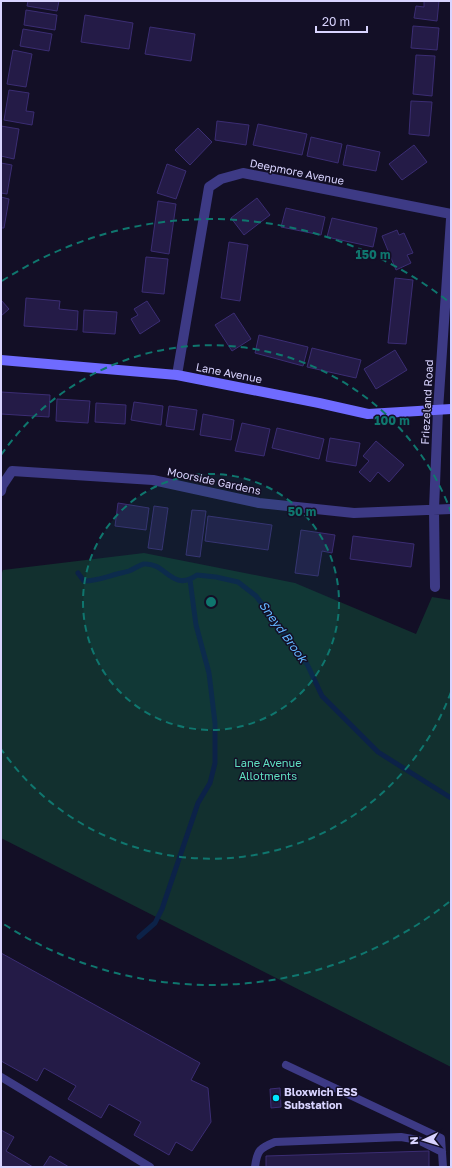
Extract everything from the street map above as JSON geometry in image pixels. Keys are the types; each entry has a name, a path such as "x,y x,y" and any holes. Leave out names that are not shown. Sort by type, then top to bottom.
{"street":[{"name":"Deepmore Avenue","path":"177,375 209,187 221,179 243,173 451,214"},
{"name":"Friezeland Road","path":"435,587 434,509 438,410 451,219"},
{"name":"Lane Avenue","path":"1,360 177,375 318,402 368,414 451,409"},
{"name":"Moorside Gardens","path":"1,492 2,486 12,471 153,480 259,503 354,513 434,509"},
{"path":"434,509 451,509"}],"lane":[{"path":"286,1065 442,1138 443,1167"},
{"path":"1,1077 150,1167"},
{"path":"255,1167 256,1155 262,1147 275,1142 401,1137 418,1140 442,1152"}],"green space":[{"name":"Lane Avenue Allotments","path":"144,553 295,583 416,634 432,597 451,600 451,1067 1,838 1,575 3,570"}],"building":[{"path":"28,1 59,1 57,11 27,6"},
{"path":"424,1 439,1 437,21 414,18 416,6 424,7"},
{"path":"26,10 57,15 55,30 24,25"},
{"path":"85,15 133,23 129,49 81,42"},
{"path":"413,26 439,28 437,50 411,48"},
{"path":"150,27 195,34 191,61 145,54"},
{"path":"23,29 52,34 49,51 20,46"},
{"path":"13,50 32,54 26,87 7,84"},
{"path":"416,55 435,56 432,96 413,94"},
{"path":"9,90 29,93 26,111 34,112 32,125 4,120"},
{"path":"411,101 432,102 429,136 409,134"},
{"path":"217,121 249,125 246,145 215,140"},
{"path":"258,124 307,134 302,155 253,145"},
{"path":"1,126 19,129 14,159 1,156"},
{"path":"198,128 212,142 190,165 175,150"},
{"path":"311,137 342,144 338,163 307,156"},
{"path":"347,145 380,152 376,171 343,165"},
{"path":"414,145 427,162 402,180 389,164"},
{"path":"1,163 12,165 7,194 1,193"},
{"path":"167,164 186,171 176,199 157,193"},
{"path":"1,197 9,199 4,228 1,228"},
{"path":"257,198 270,215 244,235 231,218"},
{"path":"158,201 176,204 169,254 151,251"},
{"path":"286,208 325,217 321,235 281,227"},
{"path":"332,218 377,228 373,247 327,237"},
{"path":"397,230 399,235 404,233 413,253 407,255 411,263 396,270 382,236"},
{"path":"229,242 248,245 240,301 221,298"},
{"path":"146,257 168,259 164,294 142,292"},
{"path":"395,278 413,280 406,344 388,343"},
{"path":"26,298 60,301 59,309 78,311 77,330 24,326"},
{"path":"1,300 9,309 1,316"},
{"path":"147,301 160,321 140,334 131,319 138,315 134,309"},
{"path":"84,310 117,312 115,334 83,332"},
{"path":"234,313 251,339 232,351 215,325"},
{"path":"259,335 308,347 303,366 255,353"},
{"path":"312,348 361,360 356,378 307,367"},
{"path":"395,350 407,370 376,389 364,369"},
{"path":"1,392 50,395 49,417 1,414"},
{"path":"57,399 90,401 88,423 56,421"},
{"path":"134,402 163,406 161,425 131,420"},
{"path":"96,403 126,405 125,424 95,422"},
{"path":"169,406 197,410 194,430 166,426"},
{"path":"203,414 234,420 231,440 200,435"},
{"path":"242,423 270,429 264,456 235,451"},
{"path":"277,428 324,439 319,459 272,448"},
{"path":"330,438 360,443 356,466 326,461"},
{"path":"376,441 404,465 389,482 378,472 370,482 359,472 369,461 363,456"},
{"path":"118,503 149,508 146,530 115,526"},
{"path":"154,506 168,508 162,550 148,548"},
{"path":"192,510 206,511 200,557 186,555"},
{"path":"208,516 272,525 268,550 205,541"},
{"path":"301,530 335,535 332,553 322,551 318,576 295,573"},
{"path":"353,536 414,544 411,567 350,559"},
{"path":"1,953 200,1063 191,1080 208,1088 211,1122 192,1151 176,1142 169,1155 134,1135 141,1122 109,1104 101,1118 68,1099 76,1086 44,1068 37,1081 1,1061"},
{"name":"Bloxwich ESS Substation","path":"280,1088 281,1107 271,1108 270,1089"},
{"path":"1,1130 14,1137 6,1151 33,1167 1,1167"},
{"path":"429,1151 429,1167 266,1167 266,1156"},
{"path":"50,1156 69,1167 43,1167"}],"waterway":[{"name":"Sneyd Brook","path":"78,573 84,581 101,579 129,571 144,564 158,567 169,576 181,581 188,580 197,575 216,577 238,582 256,596 307,664 322,696 378,752 451,798"},
{"path":"139,937 155,923 162,909 198,803 210,783 215,763 215,723 209,673 196,625 190,580"}],"place":[{"name":"Bloxwich ESS Substation","path":"276,1098"}]}
